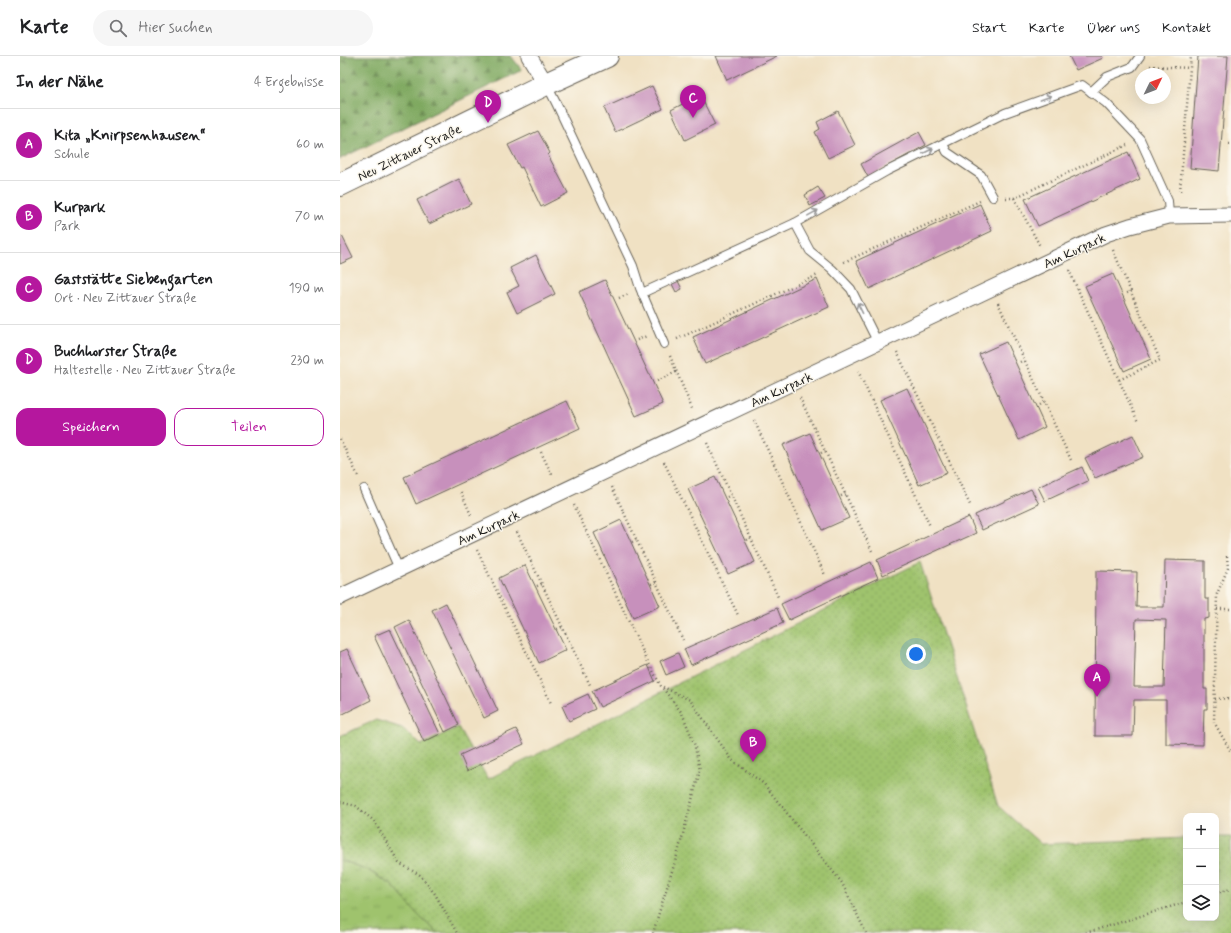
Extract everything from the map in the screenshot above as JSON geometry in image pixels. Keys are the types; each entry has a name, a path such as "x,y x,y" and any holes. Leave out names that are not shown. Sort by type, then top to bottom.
{"main road":[{"name":"Neu Zittauer Straße","path":"340,185 546,84 607,56"}],"street":[{"path":"529,56 546,84"},
{"name":"Am Kurpark","path":"340,597 1106,234 1130,226 1170,216 1231,215"}],"lane":[{"path":"1091,92 1107,77 1132,67 1140,56"},
{"path":"546,84 634,266 642,293 664,344"},
{"path":"642,293 795,223 887,172 1005,113 1082,85 1106,103 1140,139 1168,201 1170,216"},
{"path":"943,144 947,152 981,175 993,197"},
{"path":"795,223 810,251 832,269 851,289 878,343"},
{"path":"364,489 399,569"}],"path":[{"path":"1180,192 1191,56"},
{"path":"1132,67 1156,65 1190,68"},
{"path":"1014,198 1041,248"},
{"path":"1112,247 1160,360 1119,380"},
{"path":"1068,268 1138,422"},
{"path":"778,597 700,427 664,344 832,269"},
{"path":"1127,293 1132,292"},
{"path":"997,302 1071,460"},
{"path":"896,350 971,507"},
{"path":"1020,362 1024,360"},
{"path":"857,368 930,526"},
{"path":"657,381 676,372"},
{"path":"799,395 873,553"},
{"path":"1039,405 1044,402"},
{"path":"753,417 825,575"},
{"path":"340,439 364,489"},
{"path":"939,450 943,449"},
{"path":"821,453 825,451"},
{"path":"541,452 554,481"},
{"path":"663,460 738,615"},
{"path":"610,485 683,640"},
{"path":"461,492 473,519"},
{"path":"841,496 846,494"},
{"path":"727,498 731,495"},
{"path":"573,503 646,658 661,686 682,713 694,743 700,770 679,849 653,933"},
{"path":"516,531 590,685"},
{"path":"747,540 751,538"},
{"path":"632,542 636,540"},
{"path":"477,550 551,703"},
{"path":"1227,556 1228,568 1217,594 1214,722 1231,752"},
{"path":"652,584 656,582"},
{"path":"537,586 542,584"},
{"path":"1216,610 1231,609"},
{"path":"557,629 562,627"},
{"path":"661,686 690,700 732,760 764,784 842,884 866,933"},
{"path":"1215,699 1231,698"},
{"path":"340,802 356,806 374,821 399,863 420,875 435,894 457,933"},
{"path":"1219,892 1231,888"},
{"path":"1086,933 1183,903"}],"green space":[{"path":"340,56 511,56 522,70 340,159"},
{"path":"920,562 998,806 1041,844 1183,838 1183,921 1219,921 1219,837 1231,837 1231,933 438,933 420,917 392,885 366,869 340,860 340,736 376,720 402,728 421,745 458,727 488,779"},
{"path":"340,860 366,869 392,885 420,917 438,933 340,933"}],"building":[{"path":"716,56 777,56 727,80"},
{"path":"1069,56 1102,56 1103,58 1076,70"},
{"path":"1198,56 1228,56 1219,171 1190,168"},
{"path":"652,86 663,109 615,132 604,108"},
{"path":"700,95 715,125 685,140 671,110"},
{"path":"838,111 855,145 828,158 815,132 820,129 817,122"},
{"path":"538,131 550,153 548,155 568,193 541,207 522,167 520,168 508,145"},
{"path":"919,132 926,145 868,177 861,164"},
{"path":"1128,152 1140,179 1038,226 1025,199"},
{"path":"459,179 471,204 429,224 417,200"},
{"path":"818,187 825,198 810,206 805,195"},
{"path":"980,204 992,231 869,289 856,261"},
{"path":"342,236 353,258 340,264 340,237"},
{"path":"536,255 555,294 517,313 507,292 519,286 510,268"},
{"path":"1113,274 1151,359 1124,371 1085,286"},
{"path":"817,279 829,307 705,364 693,337"},
{"path":"605,280 663,404 636,416 579,292"},
{"path":"678,281 682,289 676,292 672,284"},
{"path":"1006,342 1045,427 1019,440 979,354"},
{"path":"907,388 947,473 919,485 880,400"},
{"path":"567,401 580,428 416,504 404,477"},
{"path":"810,433 849,518 822,530 783,445"},
{"path":"1133,435 1143,457 1095,478 1085,458"},
{"path":"1082,467 1088,481 1045,501 1038,487"},
{"path":"715,477 755,562 728,574 688,489"},
{"path":"1031,489 1039,504 982,530 975,515"},
{"path":"969,517 976,533 883,575 877,560"},
{"path":"621,520 660,606 633,618 594,533"},
{"path":"1165,560 1205,561 1205,599 1209,599 1209,618 1204,619 1204,689 1207,689 1207,709 1204,709 1203,745 1166,744 1166,700 1134,700 1133,736 1095,736 1096,571 1137,572 1136,607 1164,607","holes":["1136,619 1166,620 1164,687 1134,687"]},
{"path":"871,562 878,578 789,620 781,604"},
{"path":"525,565 566,650 539,663 499,578"},
{"path":"446,603 498,711 484,718 432,610"},
{"path":"777,608 783,623 691,665 684,649"},
{"path":"409,620 459,725 445,732 395,627"},
{"path":"390,629 440,734 424,742 374,636"},
{"path":"347,649 371,700 341,715 340,652"},
{"path":"678,653 684,667 666,675 660,661"},
{"path":"648,665 655,681 600,707 592,691"},
{"path":"588,694 595,709 569,721 562,706"},
{"path":"516,729 524,744 467,771 460,755"}],"place":[{"name":"Gaststätte Siebengarten","path":"693,118"},
{"name":"Buchhorster Straße","path":"488,123"},
{"name":"Kita „Knirpsenhausen“","path":"1097,697"},
{"name":"Kurpark","path":"753,762"}]}
